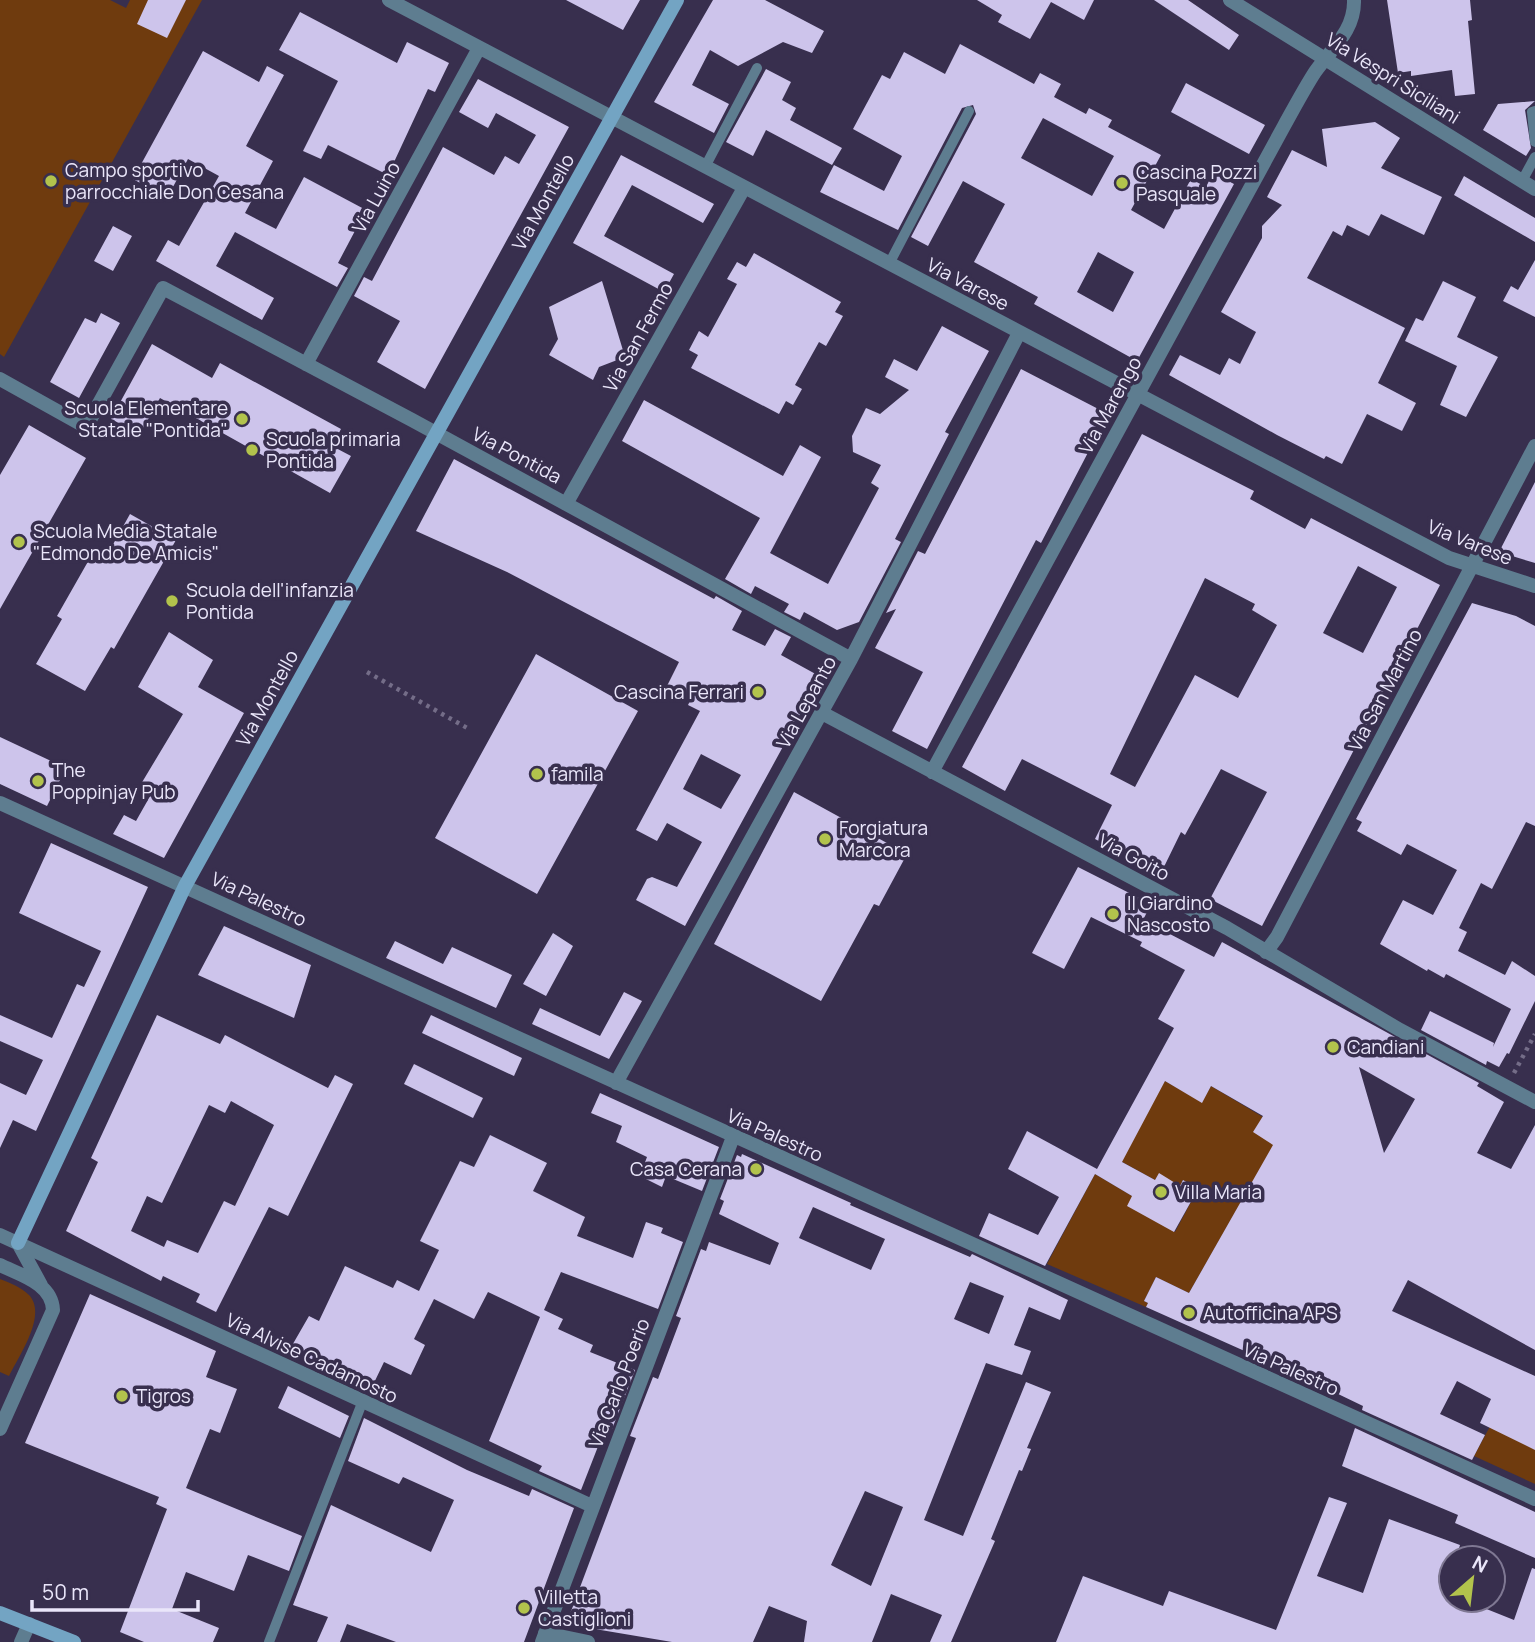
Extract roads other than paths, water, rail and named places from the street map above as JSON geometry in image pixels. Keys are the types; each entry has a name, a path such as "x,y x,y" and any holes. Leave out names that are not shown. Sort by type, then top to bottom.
{"street":[{"name":"Via Montello","path":"18,1244 185,886 677,0"},
{"name":"Via Vespri Siciliani","path":"1230,0 1535,189"},
{"name":"Via Marengo","path":"932,772 1284,126 1325,59 1344,37 1353,15 1354,0"},
{"name":"Via Varese","path":"398,2 479,48 1019,333 1471,567 1535,586"},
{"name":"Via Luino","path":"306,364 479,48"},
{"name":"Via San Fermo","path":"566,504 744,188"},
{"name":"Via Pontida","path":"0,379 86,427 163,288 851,659"},
{"name":"Via Lepanto","path":"617,1083 851,659 1019,333"},
{"name":"Via San Martino","path":"1266,952 1535,446"},
{"name":"Via Goito","path":"822,713 1266,952 1400,1030 1535,1102"},
{"name":"Via Palestro","path":"0,803 733,1138 1535,1499"},
{"name":"Via Carlo Poerio","path":"543,1638 733,1138"},
{"name":"Via Alvise Cadamosto","path":"0,1235 592,1506"},
{"path":"0,1248 18,1244 49,1294 52,1310 0,1429"},
{"path":"0,1265 41,1285"},
{"path":"0,1613 74,1642"},
{"path":"21,1642 29,1624"},
{"path":"543,1638 588,1642"}],"lane":[{"path":"705,167 757,68"},
{"path":"889,264 969,111"},
{"path":"1535,111 1532,111 1535,142"},
{"path":"1522,181 1535,158"},
{"path":"269,1642 362,1403"}],"place":[{"name":"Campo sportivo parrocchiale Don Cesana","path":"51,181"},
{"name":"Cascina Pozzi Pasquale","path":"1122,183"},
{"name":"Scuola Elementare Statale \"Pontida\"","path":"242,419"},
{"name":"Scuola primaria Pontida","path":"252,450"},
{"name":"Scuola Media Statale \"Edmondo De Amicis\"","path":"19,542"},
{"name":"Scuola dell'infanzia Pontida","path":"172,601"},
{"name":"Cascina Ferrari","path":"758,692"},
{"name":"famila","path":"537,774"},
{"name":"The Poppinjay Pub","path":"38,781"},
{"name":"Forgiatura Marcora","path":"825,839"},
{"name":"Il Giardino Nascosto","path":"1113,914"},
{"name":"Candiani","path":"1333,1047"},
{"name":"Casa Cerana","path":"756,1169"},
{"name":"Villa Maria","path":"1161,1192"},
{"name":"Autofficina APS","path":"1189,1313"},
{"name":"Tigros","path":"122,1396"},
{"name":"Villetta Castiglioni","path":"524,1608"}]}
